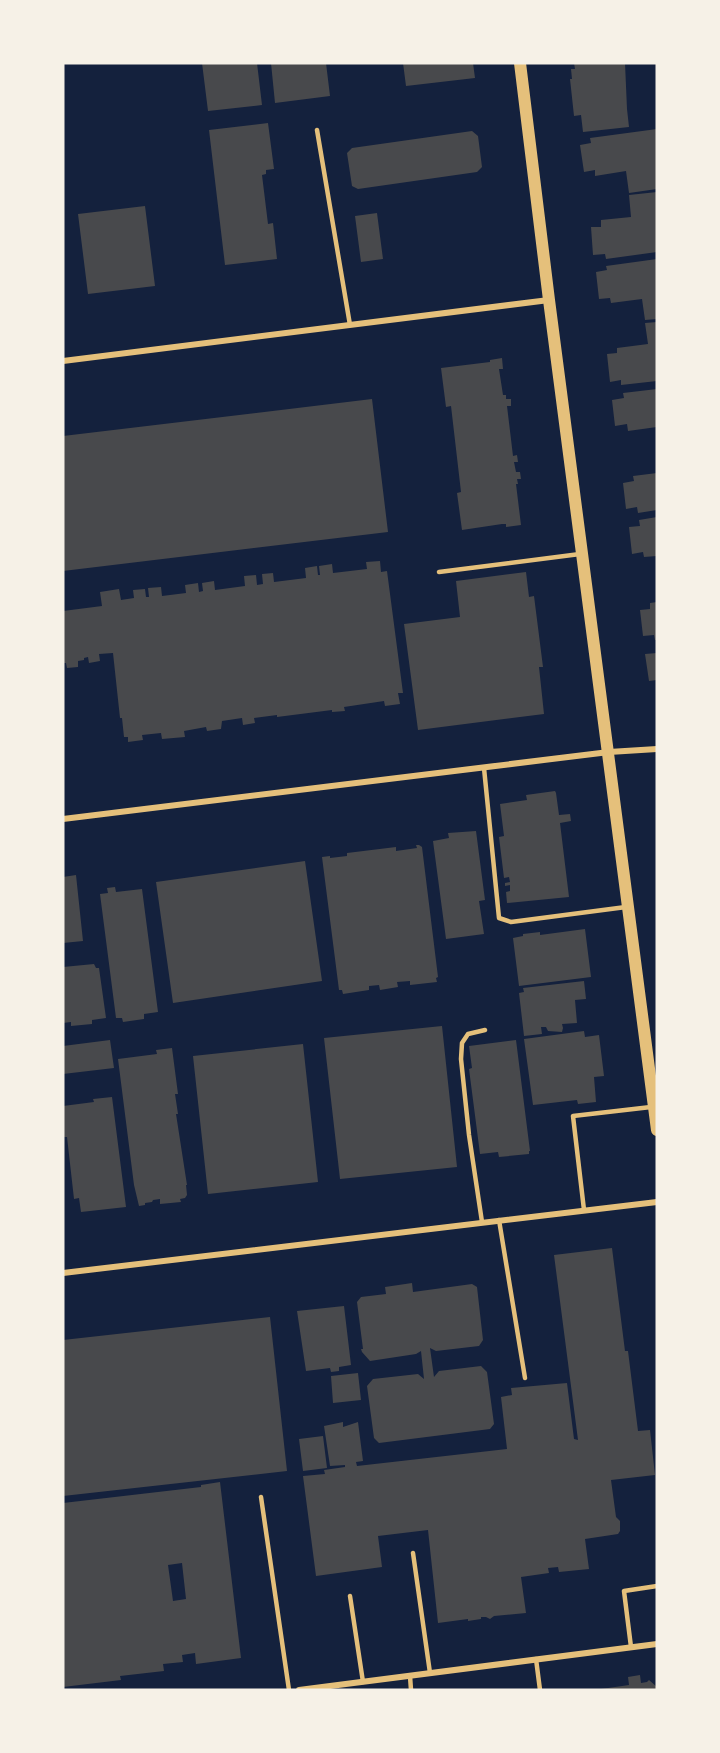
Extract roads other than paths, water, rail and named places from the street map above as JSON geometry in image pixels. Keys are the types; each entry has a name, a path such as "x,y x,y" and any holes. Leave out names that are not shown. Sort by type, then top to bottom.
{"main road":[{"path":"520,63 657,1130"}],"street":[{"path":"63,361 549,300"},
{"path":"63,819 657,749"},
{"path":"63,1273 657,1202"},
{"path":"299,1690 657,1644"}],"lane":[{"path":"317,130 350,325"},
{"path":"439,572 583,553"},
{"path":"484,768 499,918 511,922 628,906"},
{"path":"482,1222 461,1059 462,1043 468,1034 485,1030"},
{"path":"584,1210 573,1116 654,1106"},
{"path":"499,1220 525,1378"},
{"path":"261,1497 289,1690"},
{"path":"413,1553 430,1673"},
{"path":"631,1647 624,1591 657,1586"},
{"path":"350,1596 363,1682"},
{"path":"536,1659 540,1690"},
{"path":"410,1676 411,1690"}]}
